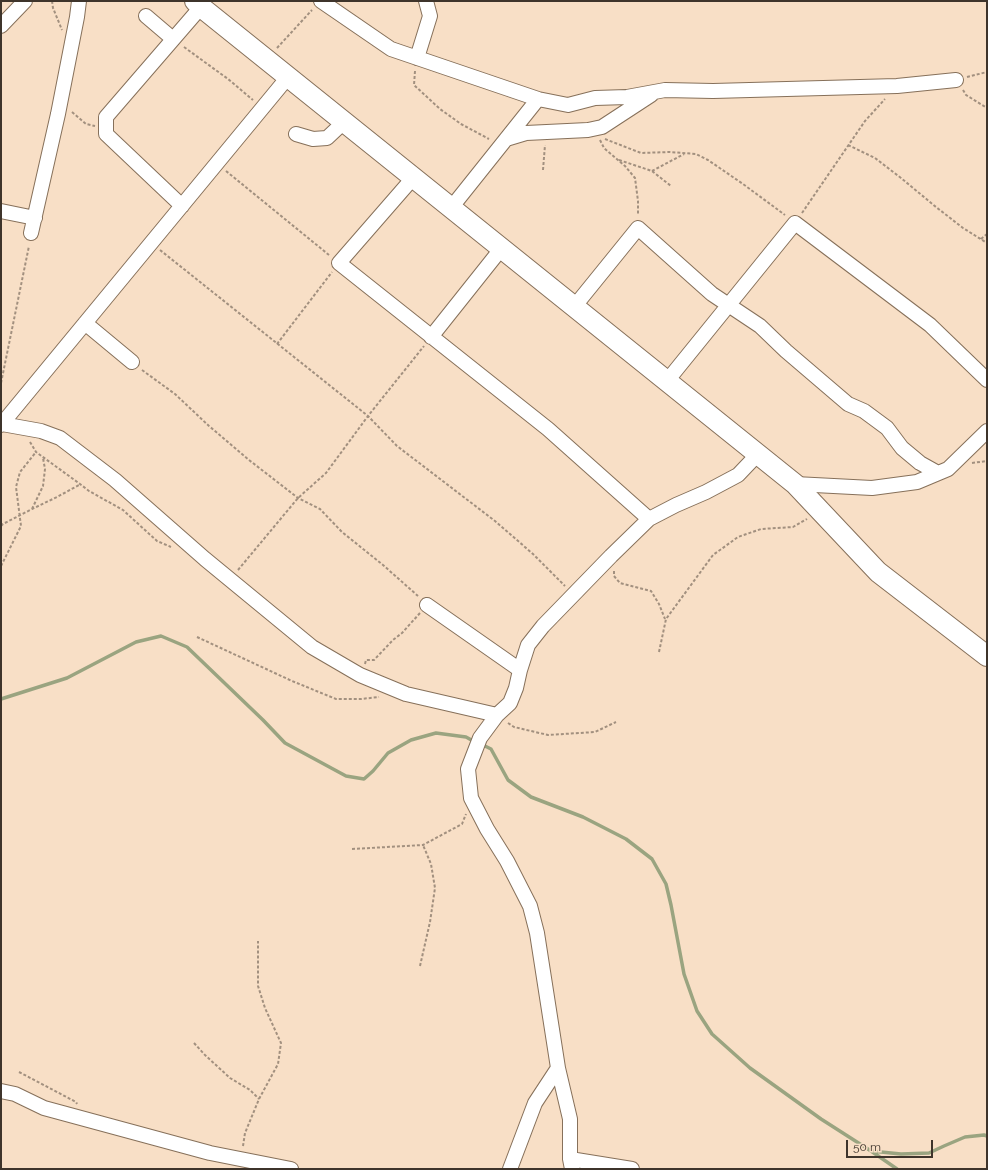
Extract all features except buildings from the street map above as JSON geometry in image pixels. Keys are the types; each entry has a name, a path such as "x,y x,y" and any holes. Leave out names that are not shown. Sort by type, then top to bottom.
{"street":[{"path":"1,26 25,1"},
{"path":"31,233 60,102 79,1"},
{"path":"321,1 391,49 538,99 568,105 595,98 626,97 665,90 713,91 897,86 956,80"},
{"path":"417,58 430,16 426,1"},
{"path":"182,206 106,134 106,117 173,39 198,4 795,484 878,572 987,656"},
{"path":"146,16 173,39"},
{"path":"288,77 1,424 41,431 60,438 115,480 230,580 312,647 360,675 406,694 497,715"},
{"path":"503,143 526,133 588,130 602,127 656,92"},
{"path":"451,208 538,99"},
{"path":"296,134 313,139 327,138 344,122"},
{"path":"413,178 339,263 548,429 649,519"},
{"path":"1,211 35,218"},
{"path":"667,381 795,223 930,325 987,380"},
{"path":"574,307 638,228 712,294 760,326 786,351 848,404 864,411 886,428 902,448 920,463 938,473"},
{"path":"431,337 501,249"},
{"path":"85,323 132,362"},
{"path":"795,484 872,488 917,482 948,469 987,431"},
{"path":"632,1169 571,1166 570,1119 558,1068 538,933 530,906 507,861 487,829 471,798 468,769 478,744 497,715 510,703 516,688 528,645 543,626 573,594 649,519 738,475 758,454"},
{"path":"427,604 520,670"},
{"path":"510,1169 535,1103 558,1068"},
{"path":"1,1091 15,1094 44,1108 210,1153 291,1169"}],"path":[{"path":"52,1 61,29 72,42"},
{"path":"267,60 321,1"},
{"path":"173,39 228,79 263,108"},
{"path":"417,58 414,85 440,109 461,124 503,143"},
{"path":"987,72 956,80 966,95 987,108"},
{"path":"638,228 638,201 635,178 625,166 604,148 598,135 608,141 641,153 670,152 696,154 708,160 743,184 795,223 865,121 897,86"},
{"path":"60,102 86,124 106,128"},
{"path":"543,170 545,132"},
{"path":"848,145 874,158 963,228 987,243"},
{"path":"652,172 685,153"},
{"path":"616,158 652,172 671,186"},
{"path":"217,163 339,263 277,344"},
{"path":"1,383 31,233"},
{"path":"981,239 987,234"},
{"path":"151,243 368,416 397,446 496,521 533,554 573,594"},
{"path":"230,580 298,498 326,473 368,416 431,337"},
{"path":"132,362 175,394 209,426 249,460 298,498 320,509 342,532 383,565 427,604 402,633 393,640 374,660 366,660 360,675"},
{"path":"21,428 36,452 89,491 123,510 157,541 172,548"},
{"path":"1,566 21,526 16,487 20,472 36,452"},
{"path":"32,509 43,486 46,469 43,457"},
{"path":"1,526 19,515 57,498 80,484"},
{"path":"659,652 666,619 713,555 738,537 761,529 793,527 821,511"},
{"path":"611,556 614,576 620,583 651,591 660,604 666,619"},
{"path":"197,637 292,681 336,699 361,699 383,696"},
{"path":"497,715 514,727 548,735 596,732 616,722"},
{"path":"352,849 423,845 462,824 471,798"},
{"path":"420,966 430,922 435,888 431,864 423,845"},
{"path":"242,1159 245,1134 259,1099 278,1064 281,1043 265,1008 258,986 258,942"},
{"path":"194,1043 230,1078 250,1090 259,1099"},
{"path":"19,1072 76,1102 88,1120"}],"waterway":[{"path":"1,699 67,678 136,642 161,636 187,647 285,743 346,776 364,779 388,753 411,740 436,733 466,737 475,742"},
{"path":"481,744 491,749 508,780 531,797 583,817 626,839 652,859 666,884 684,974 697,1011 712,1034 750,1068 821,1119 871,1151 901,1154 929,1153 965,1137 987,1136"},
{"path":"871,1151 897,1169"}]}
